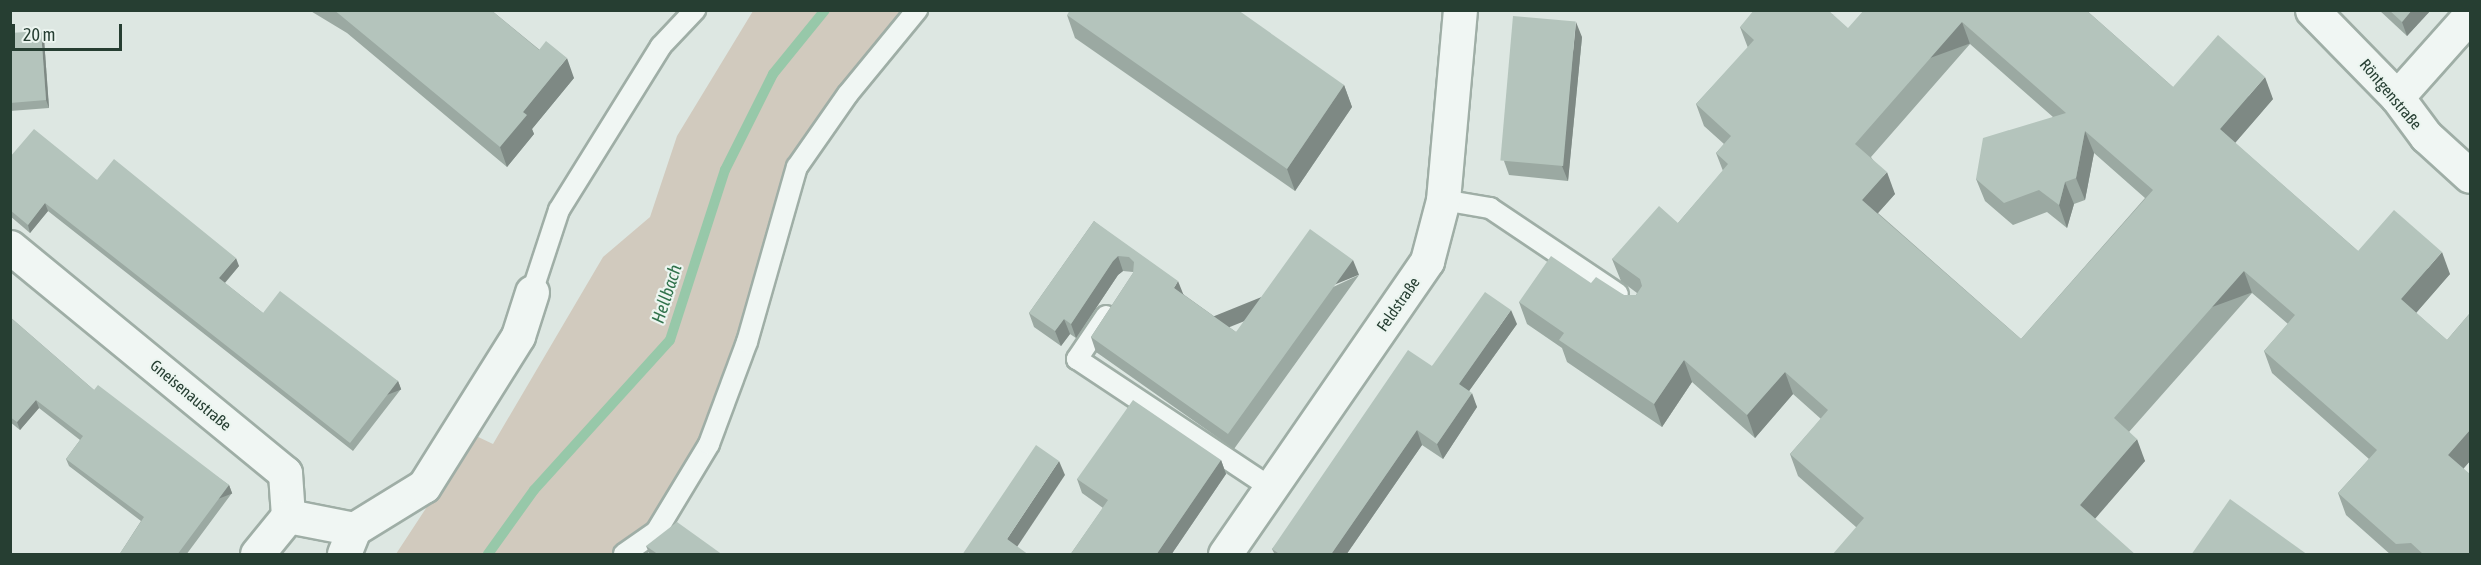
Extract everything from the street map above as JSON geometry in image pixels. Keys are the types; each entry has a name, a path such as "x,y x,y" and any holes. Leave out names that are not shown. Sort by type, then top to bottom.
{"street":[{"name":"Feldstraße","path":"1225,555 1427,261 1443,200 1460,10"},
{"name":"Röntgenstraße","path":"2312,10 2397,97 2426,136 2470,176"},
{"path":"2397,97 2470,15"},
{"name":"Gneisenaustraße","path":"10,246 285,473 288,516"},
{"path":"257,555 288,516 349,542 424,486 518,336 532,292"}],"lane":[{"path":"532,292 559,210 661,46 695,10"},
{"path":"624,555 656,532 709,444 747,342 797,167 848,94 917,10"},
{"path":"1443,200 1490,208 1638,307"},
{"path":"1115,302 1077,359 1271,488"}],"shaded area":[{"path":"753,11 911,11 820,119 704,440 652,526 611,554 396,554 474,435 493,444 603,257 650,217 677,136"}],"building":[{"path":"334,10 491,10 539,50 546,41 567,58 523,112 527,115 500,147"},
{"path":"1070,10 1238,10 1344,85 1287,169 1067,15"},
{"path":"1754,10 1828,10 1848,28 1864,10 2086,10 2173,87 2218,35 2265,77 2220,129 2358,251 2394,210 2442,252 2401,299 2447,340 2470,313 2470,430 2448,455 2470,474 2470,555 2424,555 2411,543 2396,544 2338,493 2377,450 2264,351 2295,315 2244,271 2114,418 2137,439 2080,505 2136,555 1832,555 1864,518 1790,454 1828,410 1785,372 1747,415 1684,360 1654,404 1559,340 1564,333 1519,302 1551,256 1591,283 1596,277 1624,295 1636,295 1642,286 1640,279 1612,259 1659,206 1678,223 1728,164 1716,153 1731,136 1696,104 1754,40 1740,27","holes":["1962,22 2066,113 1983,138 1976,179 2004,203 2039,190 2059,205 2065,182 2076,178 2085,131 2153,190 2021,339 1862,200 1887,172 1855,144"]},
{"path":"2389,10 2412,10 2402,22"},
{"path":"1513,16 1576,21 1563,166 1500,160"},
{"path":"41,31 46,100 10,103 10,33"},
{"path":"34,129 97,180 114,159 236,258 219,278 263,313 280,291 398,381 350,443 45,203 28,225 10,210 10,157"},
{"path":"1094,221 1178,281 1174,288 1236,332 1310,229 1353,260 1228,434 1091,337 1133,273 1134,262 1129,257 1118,256 1113,261 1071,324 1064,319 1055,331 1029,313"},
{"path":"1485,292 1511,310 1459,384 1472,393 1437,444 1417,430 1332,553 1335,555 1281,555 1272,549 1408,350 1432,366"},
{"path":"10,317 94,390 98,385 229,485 177,555 119,555 144,517 66,459 83,436 36,400 17,422 10,417"},
{"path":"1133,400 1221,460 1156,555 1070,555 1108,500 1077,479"},
{"path":"1036,445 1059,461 1007,539 1029,555 962,555"},
{"path":"2230,499 2308,555 2191,555"},
{"path":"677,522 723,555 659,555 646,546"}],"waterway":[{"name":"Hellbach","path":"488,554 534,490 670,340 725,170 773,74 825,10"}]}
